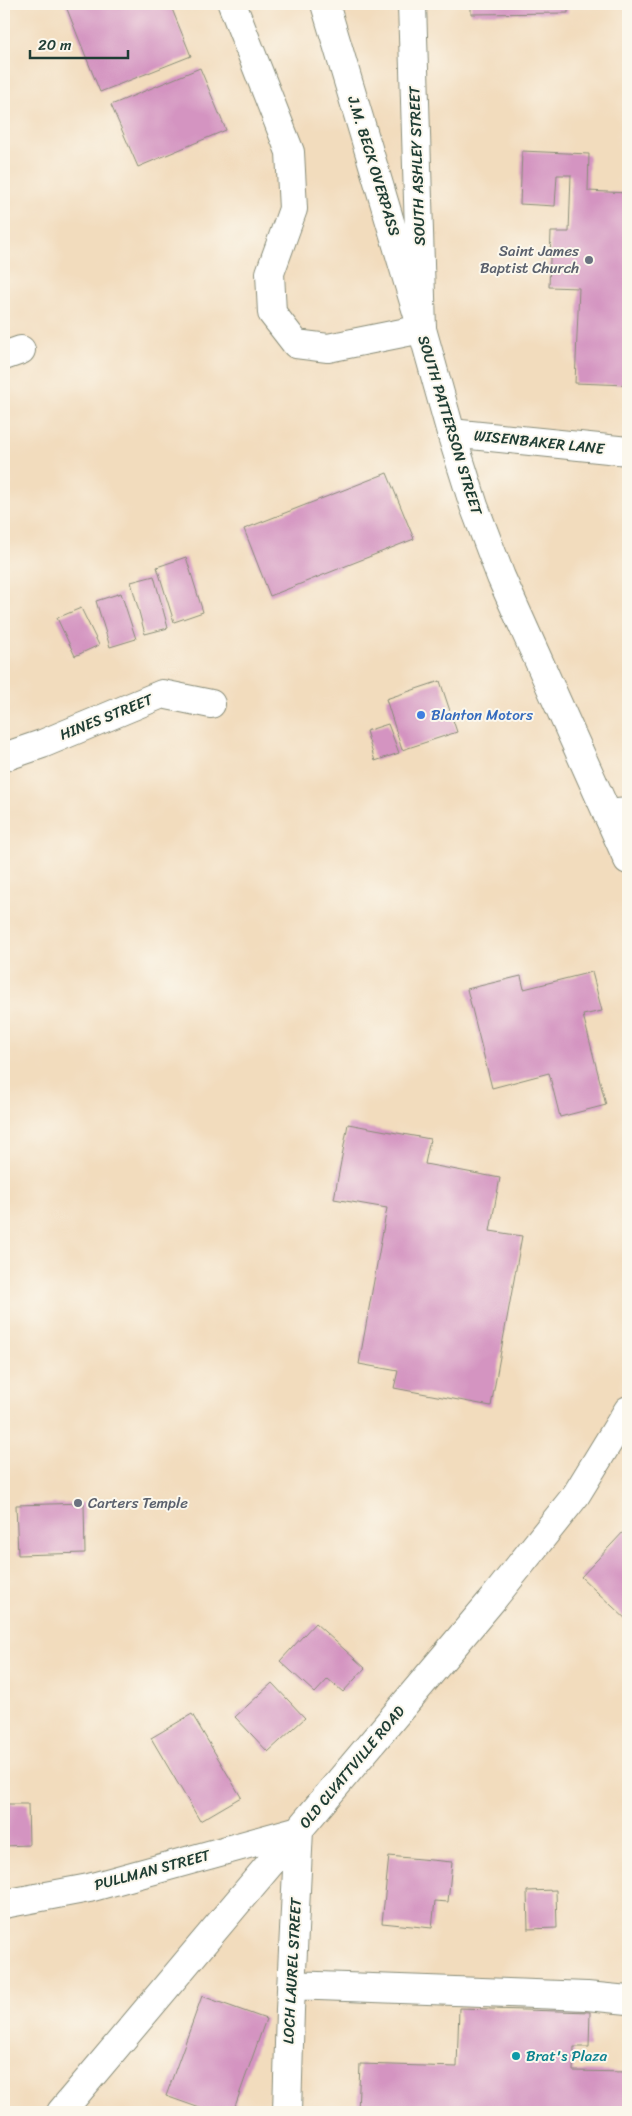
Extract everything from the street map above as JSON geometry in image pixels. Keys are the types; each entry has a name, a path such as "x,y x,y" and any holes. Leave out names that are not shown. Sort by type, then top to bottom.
{"street":[{"name":"SOUTH PATTERSON STREET","path":"232,4 290,152 292,209 270,273 272,313 296,344 328,348 422,329 451,434 500,577 618,813 628,860"},
{"name":"J.M. BECK OVERPASS","path":"325,4 422,329"},
{"name":"SOUTH ASHLEY STREET","path":"412,4 422,329"},
{"name":"WISENBAKER LANE","path":"451,434 628,451"},
{"name":"HINES STREET","path":"4,757 42,744 162,694 211,704"},
{"name":"OLD CLYATTVILLE ROAD","path":"61,2112 493,1599 576,1495 628,1410"},
{"name":"PULLMAN STREET","path":"4,1904 89,1888 299,1830"},
{"name":"LOCH LAUREL STREET","path":"287,2112 299,1830"},
{"path":"291,1985 587,1996 628,2000"}],"building":[{"path":"65,4 170,4 191,56 100,92"},
{"path":"471,4 568,4 568,13 471,14"},
{"path":"200,68 226,130 138,167 111,105"},
{"name":"Saint James Baptist Church","path":"522,151 589,154 588,191 628,193 628,385 575,383 579,288 549,287 551,232 569,232 571,175 557,175 555,206 520,204"},
{"path":"387,473 414,539 270,596 244,529"},
{"path":"186,557 203,612 174,622 157,567"},
{"path":"154,576 168,628 145,634 131,582"},
{"path":"121,593 136,639 110,647 96,601"},
{"path":"81,608 99,645 75,656 57,618"},
{"name":"Blanton Motors","path":"440,681 457,732 402,750 386,699"},
{"path":"388,724 399,753 375,761 366,731"},
{"path":"592,972 602,1011 583,1015 606,1105 560,1117 549,1073 492,1088 467,989 521,976 524,989"},
{"path":"348,1124 430,1139 425,1164 500,1178 490,1231 522,1236 491,1406 394,1388 398,1371 359,1364 387,1208 334,1199"},
{"path":"84,1503 85,1553 18,1555 16,1505"},
{"path":"625,1530 628,1533 628,1621 581,1577"},
{"path":"315,1623 365,1668 343,1692 328,1679 315,1693 280,1661"},
{"path":"272,1683 305,1718 268,1752 235,1717"},
{"path":"192,1714 241,1797 200,1821 151,1738"},
{"path":"4,1804 28,1804 29,1845 4,1846"},
{"path":"389,1856 452,1862 448,1902 435,1901 432,1928 382,1923"},
{"path":"556,1890 557,1928 528,1929 527,1891"},
{"path":"202,1996 266,2019 233,2112 211,2112 166,2096"},
{"name":"Brat's Plaza","path":"459,2008 590,2012 589,2047 574,2047 573,2071 628,2072 628,2112 358,2112 360,2064 457,2067"}],"place":[{"name":"Saint James Baptist Church","path":"589,260"},
{"name":"Blanton Motors","path":"421,715"},
{"name":"Carters Temple","path":"78,1503"},
{"name":"Brat's Plaza","path":"516,2056"}]}
